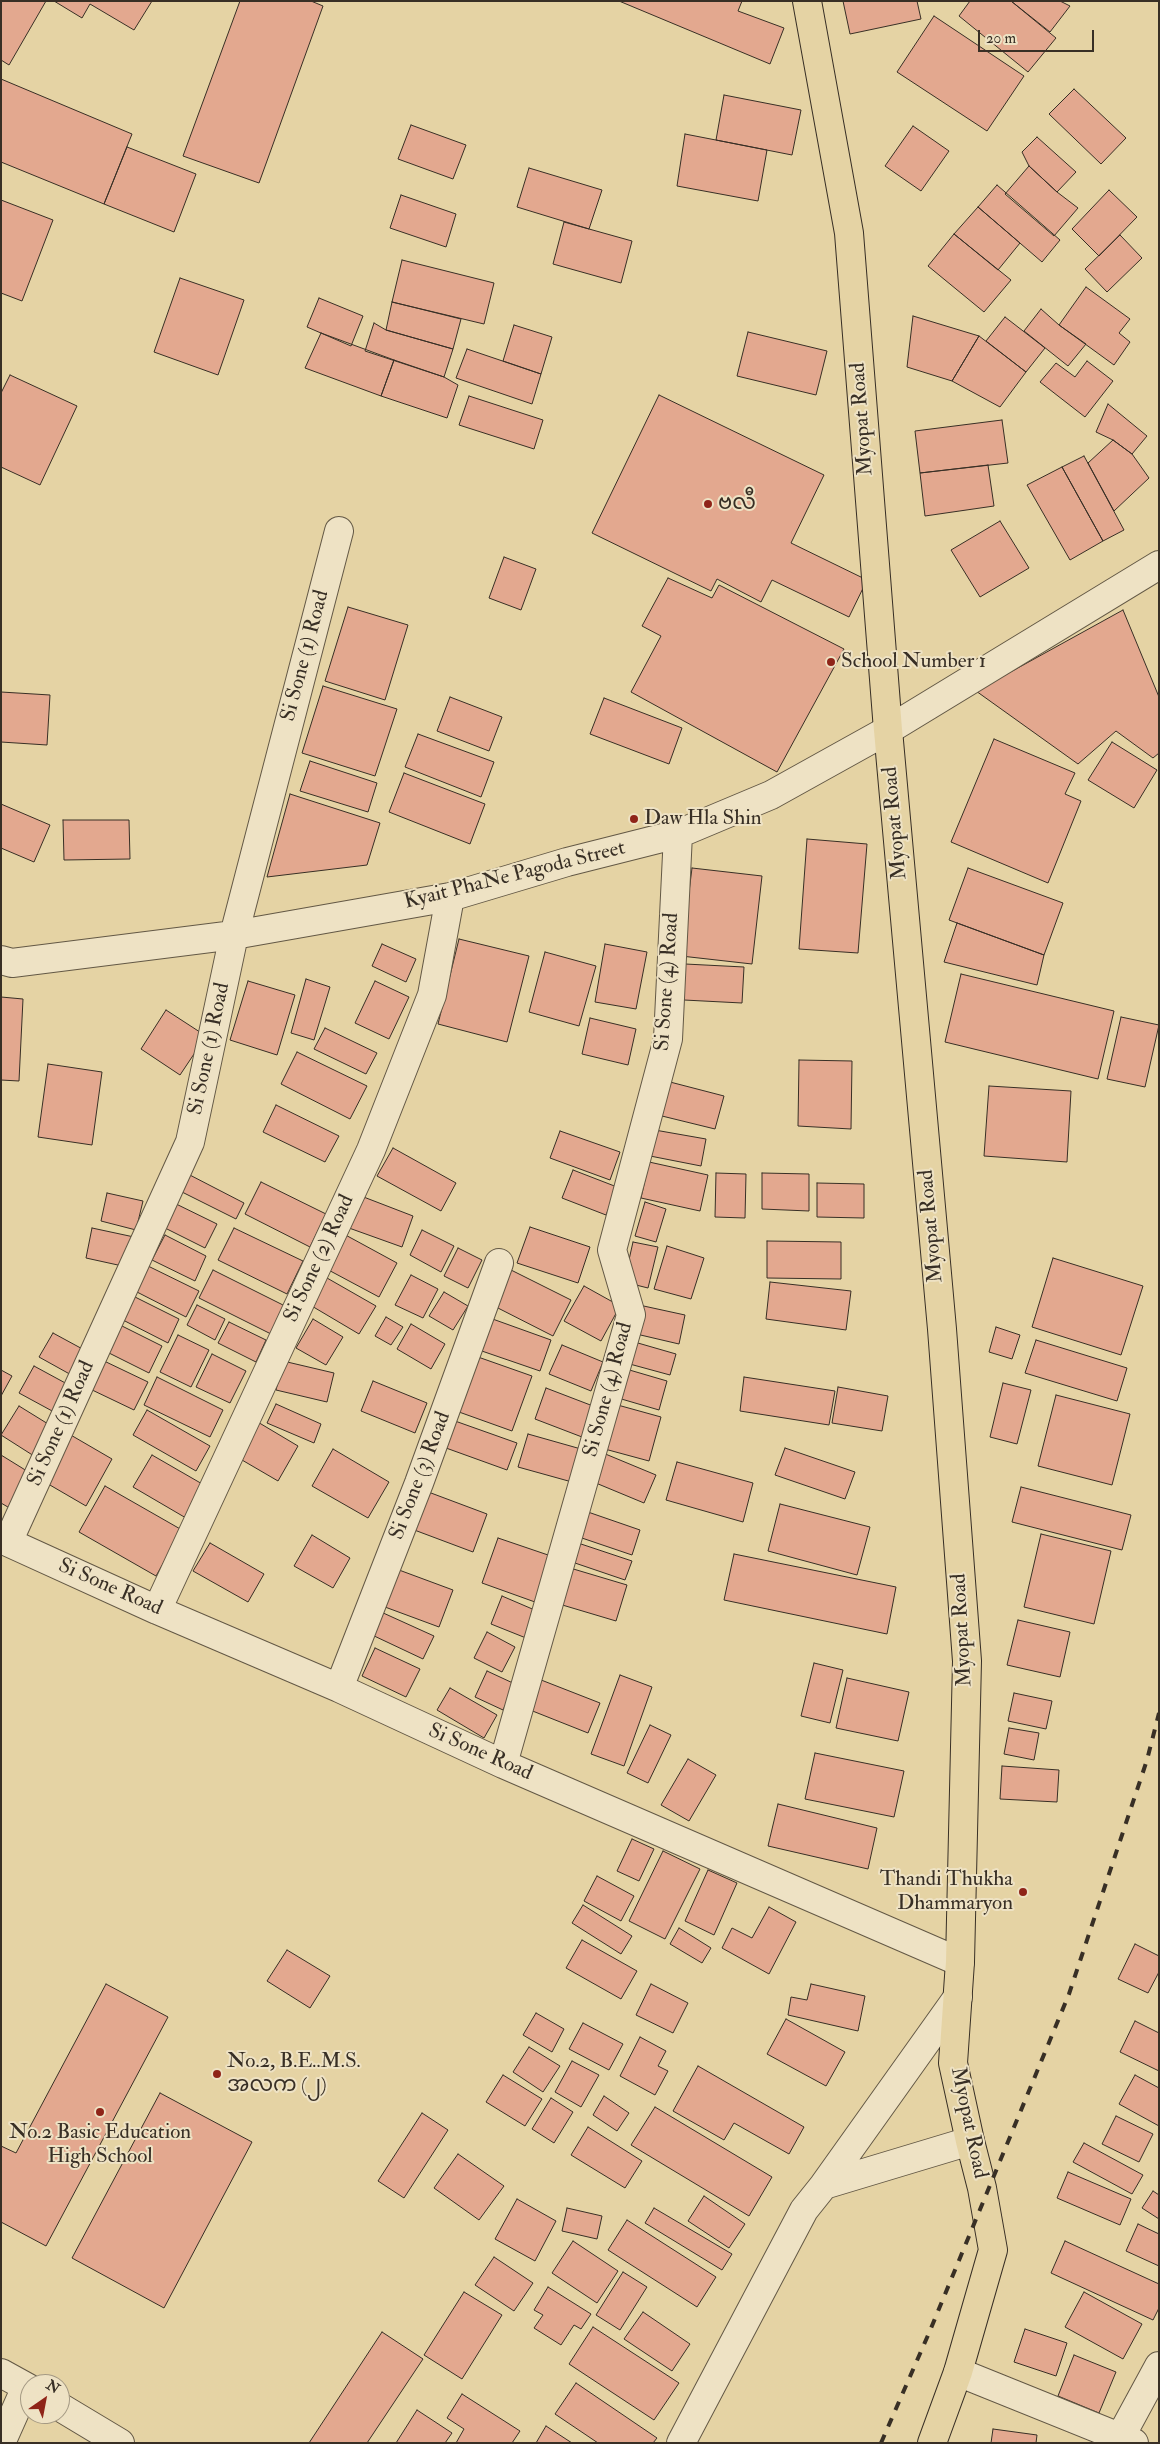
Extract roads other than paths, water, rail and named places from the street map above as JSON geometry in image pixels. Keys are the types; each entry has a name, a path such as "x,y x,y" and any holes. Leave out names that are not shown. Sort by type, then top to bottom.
{"main road":[{"name":"Myopat Road","path":"807,1 849,233 888,730 942,1329 968,1662 960,1962 953,2063 982,2188 993,2250 958,2372 932,2443"}],"street":[{"name":"Si Sone (1) Road","path":"5,1540 190,1142 234,935 339,530"},
{"name":"Kyait PhaNe Pagoda Street","path":"1,960 12,963 234,935 450,897 567,862 678,834 771,794 888,730 1159,565"},
{"name":"Si Sone (4) Road","path":"503,1764 630,1315 612,1250 668,1039 678,834"},
{"name":"Si Sone (2) Road","path":"157,1610 371,1150 432,994 450,897"},
{"name":"Si Sone (3) Road","path":"339,1688 419,1483 499,1263"},
{"name":"Si Sone Road","path":"5,1540 157,1610 339,1688 503,1764 960,1962"},
{"path":"681,2443 804,2210 824,2185 958,1997"},
{"path":"824,2185 970,2142"},
{"path":"958,2372 1128,2440 1159,2366"},
{"path":"1,2373 20,2384"},
{"path":"1,2443 20,2404"},
{"path":"70,2413 120,2443"}],"railway":[{"path":"881,2443 929,2333 1069,1994 1147,1760 1159,1713"}],"place":[{"name":"ဗလီ","path":"708,504"},
{"name":"School Number 1","path":"831,662"},
{"name":"Daw Hla Shin","path":"634,819"},
{"name":"Thandi Thukha Dhammaryon","path":"1023,1892"},
{"name":"No.2, B.E..M.S. အလက (၂)","path":"217,2074"},
{"name":"No.2 Basic Education High School","path":"100,2112"}]}
